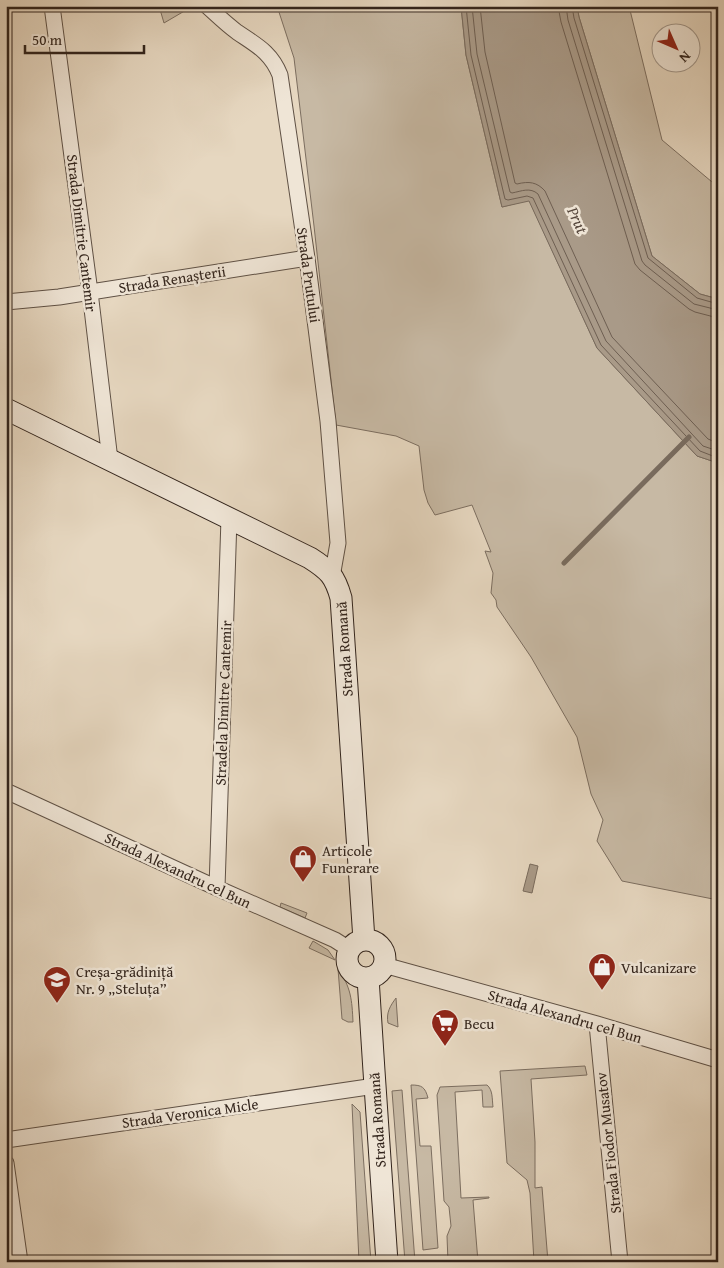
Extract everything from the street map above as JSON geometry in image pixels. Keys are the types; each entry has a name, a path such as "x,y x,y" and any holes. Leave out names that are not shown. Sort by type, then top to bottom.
{"main road":[{"name":"Strada Romană","path":"6,409 310,558 324,567 332,577 338,587 341,598 357,944"},
{"path":"371,940 381,947 385,959 376,972 361,977 350,970 347,956 357,944 371,940"},
{"name":"Strada Romană","path":"376,972 375,1086 387,1262"}],"street":[{"name":"Strada Dimitrie Cantemir","path":"52,6 110,460"},
{"name":"Strada Prutului","path":"207,6 236,31 265,51 276,66 282,84 328,422 338,543 332,577"},
{"name":"Strada Renașterii","path":"6,302 59,297 307,258"},
{"name":"Stradela Dimitre Cantemir","path":"217,888 229,518"},
{"name":"Strada Alexandru cel Bun","path":"6,791 335,940 357,944"},
{"name":"Strada Alexandru cel Bun","path":"376,972 597,1024 718,1060"},
{"name":"Strada Fiodor Musatov","path":"597,1024 620,1262"},
{"name":"Strada Veronica Micle","path":"6,1140 375,1086"},
{"path":"6,1163 20,1262"}],"shaded area":[{"path":"159,6 193,6 164,23"},
{"path":"277,6 461,6 466,55 502,207 529,200 597,348 697,456 718,463 718,900 622,881 597,841 603,820 591,794 577,737 531,657 497,607 496,600 491,593 493,573 485,551 491,552 472,505 435,515 428,503 424,490 419,446 396,436 336,425 294,58"},
{"path":"577,6 629,6 662,140 718,187 718,299 700,294 652,256"},
{"path":"281,903 307,913 305,918 280,907"},
{"path":"313,941 328,950 335,960 309,948"},
{"path":"338,969 346,982 350,994 353,1022 342,1019"},
{"path":"396,998 398,1027 388,1023 389,1010"},
{"path":"585,1066 587,1075 531,1079 535,1142 535,1188 542,1187 548,1262 534,1262 530,1193 527,1180 507,1163 500,1071"},
{"path":"411,1085 423,1087 428,1098 416,1099 420,1146 431,1146 438,1248 423,1250"},
{"path":"487,1085 491,1092 493,1107 483,1107 482,1090 455,1092 461,1198 489,1198 473,1200 478,1262 448,1262 447,1236 451,1226 449,1207 444,1201 437,1095 440,1087"},
{"path":"402,1090 415,1262 405,1262 392,1091"},
{"path":"352,1104 360,1112 371,1262 359,1262"}],"water":[{"name":"Prut","path":"461,6 577,6 652,256 700,294 718,299 718,463 697,456 597,348 529,201 502,207 466,55"},
{"path":"530,864 538,866 532,893 523,891"}],"waterway":[{"path":"564,563 689,437"}],"place":[{"name":"Articole Funerare","path":"303,883"},
{"name":"Vulcanizare","path":"602,991"},
{"name":"Creșa-grădiniță Nr. 9 „Steluța”","path":"57,1004"},
{"name":"Becu","path":"445,1047"}]}
